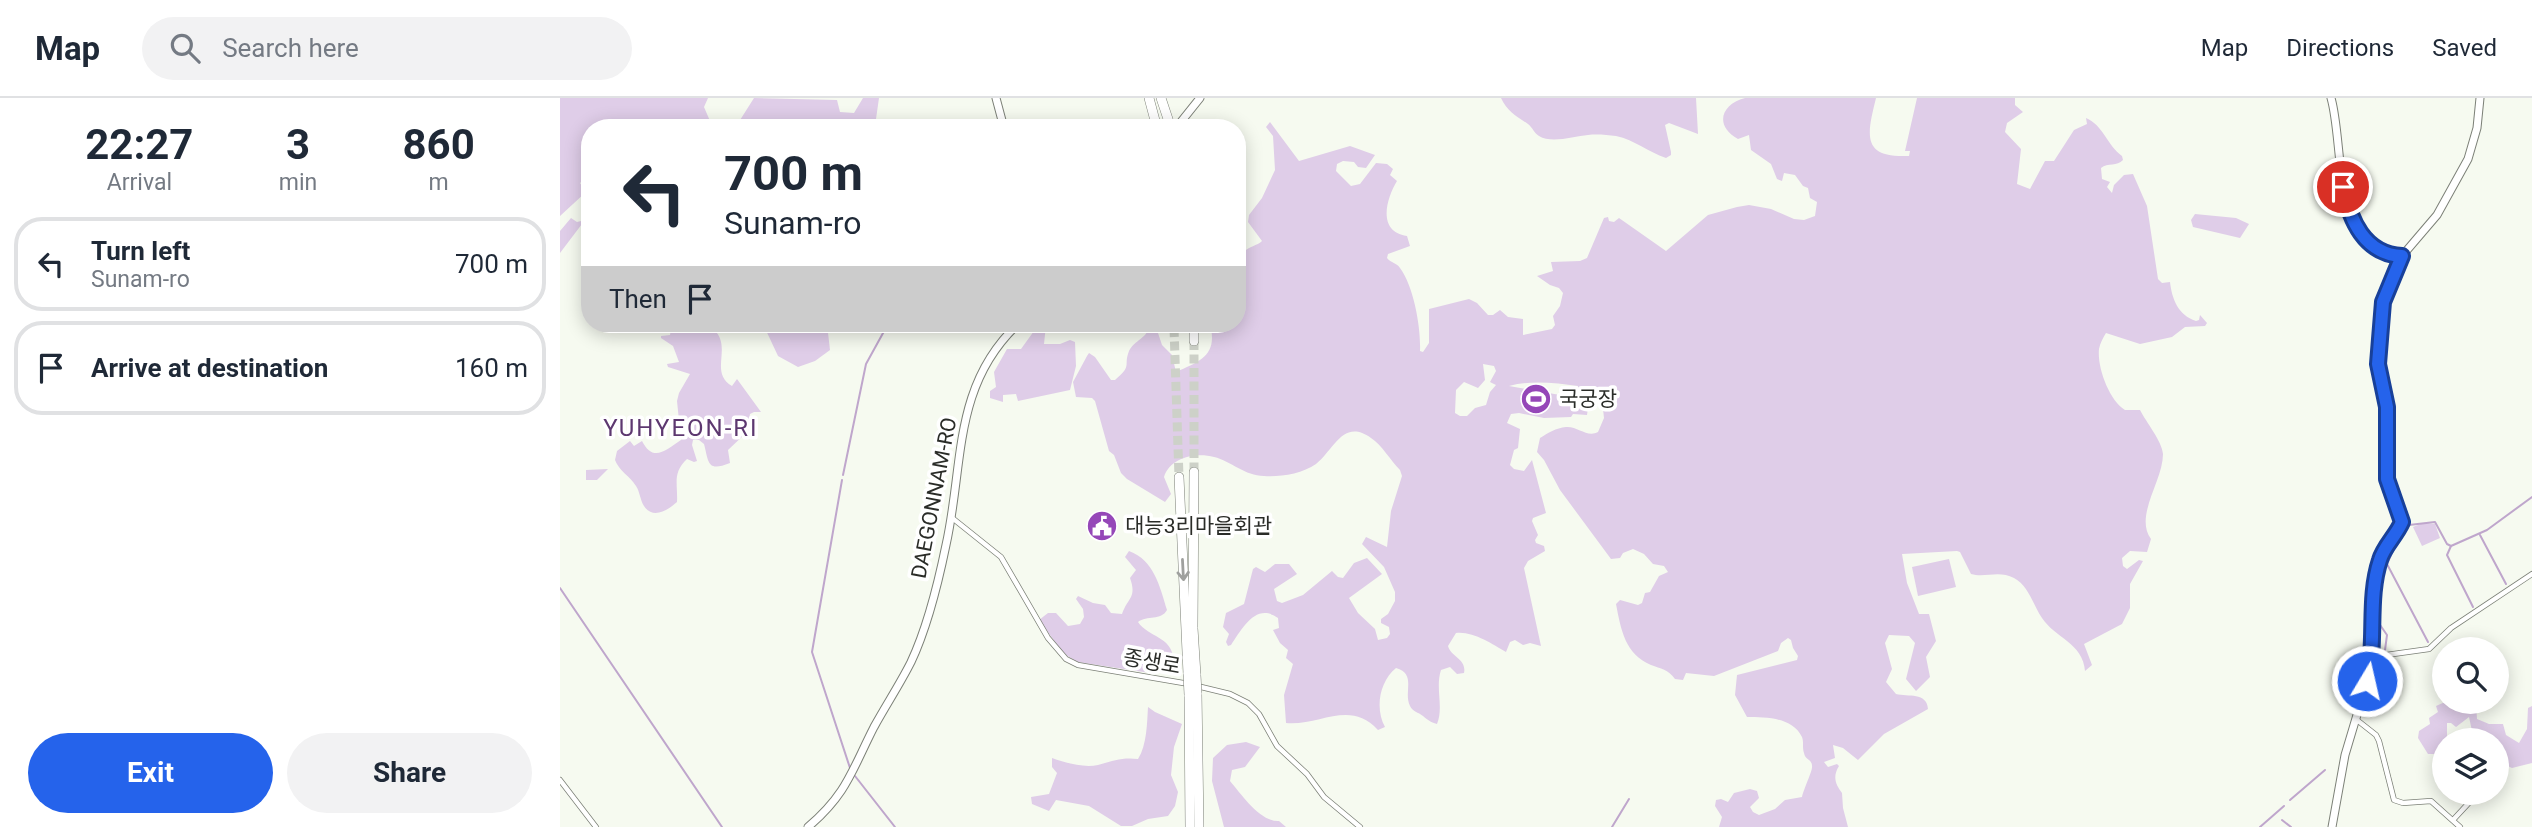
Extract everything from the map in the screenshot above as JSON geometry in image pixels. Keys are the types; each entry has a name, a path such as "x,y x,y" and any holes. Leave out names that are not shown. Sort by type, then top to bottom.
{"highway":[{"path":"1149,98 1155,119"},
{"path":"1161,98 1169,119"},
{"path":"1194,333 1194,341"},
{"path":"1192,674 1194,472"},
{"path":"1179,477 1199,827"},
{"path":"1190,827 1193,694"}],"street":[{"path":"996,98 1002,119"},
{"path":"1180,119 1200,98"},
{"path":"2332,98 2343,187 2351,214 2373,248 2390,256 2402,256"},
{"path":"2332,827 2345,755 2372,657 2379,561 2402,522 2387,479 2387,407 2378,364 2383,302 2402,256 2442,208 2468,159 2475,139 2480,98"},
{"name":"DAEGONNAM-RO","path":"808,827 830,808 845,788 873,729 912,659 939,572 951,517 957,463 976,382 993,350 1009,333"},
{"name":"종생로","path":"951,517 1002,557 1033,614 1066,659 1078,665 1205,687 1242,699 1259,714 1277,746 1307,774 1324,797 1360,827"},
{"path":"2372,657 2429,649 2451,628 2532,574"},
{"path":"2356,719 2376,735 2394,800 2403,803 2431,801 2460,827"},
{"path":"560,780 596,827"},
{"path":"2453,820 2467,805"}],"shaded area":[{"path":"560,98 708,98 704,107 709,119 581,119 581,197 560,216"},
{"path":"754,98 837,100 840,112 854,113 863,98 879,98 876,119 741,119"},
{"path":"1501,98 1696,98 1698,134 1669,123 1665,125 1671,152 1666,158 1616,136 1544,138 1512,113"},
{"path":"1745,98 1876,98 1871,123 1871,142 1882,153 1909,156 1910,151 1905,151 1917,98 2015,98 2015,105 2023,112 2007,123 2005,132 2021,149 2017,184 2030,189 2045,161 2054,161 2074,130 2087,124 2086,118 2097,125 2122,156 2121,162 2101,168 2102,179 2110,182 2107,187 2112,193 2114,185 2124,175 2133,174 2147,206 2158,279 2162,283 2170,282 2180,311 2196,321 2200,315 2207,323 2205,326 2185,327 2172,337 2140,344 2106,333 2099,347 2100,365 2109,391 2125,410 2140,410 2163,454 2147,509 2147,530 2151,539 2147,552 2130,551 2122,558 2123,566 2127,569 2139,560 2143,561 2130,584 2130,608 2122,624 2084,644 2092,665 2085,671 2074,647 2047,625 2019,581 2003,575 1971,574 1957,551 1902,554 1907,583 1919,614 1929,614 1936,641 1926,657 1930,677 1916,691 1906,679 1915,643 1909,636 1889,635 1885,643 1892,669 1886,682 1896,694 1921,698 1928,709 1884,734 1858,760 1843,748 1833,745 1835,758 1824,762 1828,767 1837,764 1839,766 1836,781 1842,793 1848,827 1719,827 1722,817 1715,806 1716,800 1728,802 1734,793 1750,789 1757,791 1759,798 1750,807 1759,815 1775,809 1785,800 1802,797 1812,766 1803,751 1802,737 1798,730 1785,722 1770,718 1747,717 1735,695 1737,675 1797,660 1798,656 1788,638 1781,643 1778,651 1714,676 1686,673 1683,680 1675,679 1667,671 1651,665 1635,654 1622,632 1616,604 1620,600 1638,605 1642,603 1645,593 1650,592 1659,576 1668,572 1664,566 1653,564 1644,554 1633,549 1623,553 1620,558 1611,559 1560,490 1537,452 1540,438 1559,428 1570,427 1590,434 1598,432 1604,418 1602,400 1598,396 1578,393 1578,386 1526,383 1509,386 1589,400 1587,415 1544,418 1519,413 1511,414 1507,423 1520,429 1518,448 1514,450 1510,465 1514,469 1524,471 1532,460 1546,513 1533,518 1532,521 1538,535 1536,543 1544,546 1545,551 1528,561 1524,568 1541,646 1530,643 1523,645 1515,640 1510,642 1506,652 1476,636 1456,633 1448,646 1463,664 1464,673 1457,674 1450,667 1441,670 1437,724 1411,708 1408,701 1408,679 1406,674 1396,668 1382,688 1380,696 1380,712 1385,727 1378,730 1357,716 1346,715 1286,723 1284,695 1293,664 1286,658 1288,650 1280,643 1273,630 1279,628 1278,618 1263,613 1256,615 1228,646 1226,642 1229,634 1223,627 1226,613 1244,604 1253,569 1256,567 1265,572 1275,564 1289,564 1297,574 1274,589 1277,601 1282,603 1303,595 1332,571 1343,578 1354,563 1367,558 1382,574 1349,598 1358,613 1375,629 1378,640 1387,638 1390,634 1389,627 1381,623 1381,619 1388,614 1395,601 1395,592 1384,567 1362,544 1366,537 1387,547 1391,511 1402,476 1400,470 1375,441 1361,433 1353,432 1340,438 1316,464 1284,475 1257,475 1207,456 1184,458 1167,470 1164,477 1171,494 1165,502 1121,473 1114,455 1109,451 1095,401 1092,398 1076,397 1073,382 1089,353 1095,357 1111,380 1115,380 1126,368 1131,347 1146,333 1158,333 1162,345 1172,355 1176,372 1205,356 1212,343 1212,333 1246,333 1246,250 1262,241 1248,222 1249,215 1262,198 1275,170 1273,136 1266,127 1270,122 1299,161 1350,146 1375,155 1366,168 1358,167 1354,162 1343,161 1337,164 1336,171 1351,186 1360,184 1376,163 1387,164 1393,169 1390,175 1397,181 1387,205 1388,222 1391,228 1407,236 1410,246 1388,254 1387,258 1399,266 1409,286 1418,320 1420,351 1423,352 1429,343 1429,309 1469,299 1488,315 1500,310 1508,317 1523,319 1523,335 1552,329 1555,325 1553,316 1560,306 1563,293 1537,276 1553,271 1551,262 1580,261 1587,258 1604,218 1608,217 1609,221 1614,222 1619,218 1666,251 1708,215 1737,207 1749,205 1771,209 1794,219 1804,220 1815,216 1817,202 1810,198 1808,188 1803,186 1795,175 1784,173 1782,181 1777,179 1771,164 1751,150 1749,135 1738,139 1730,134 1723,122 1730,105","holes":["1483,364 1494,366 1496,371 1490,382 1496,385 1490,392 1486,405 1475,408 1467,416 1455,413 1456,390 1464,382 1478,388 1485,380"]},
{"path":"2195,214 2236,218 2249,224 2240,238 2193,227 2191,220"},
{"path":"571,218 577,222 581,221 581,225 560,253 560,231"},
{"path":"717,333 722,347 722,375 732,386 737,379 761,412 750,414 746,433 728,450 730,463 713,466 708,461 704,444 693,440 697,461 687,459 679,469 677,502 656,513 644,506 636,486 615,460 617,451 630,441 634,446 642,441 646,448 655,453 665,451 681,440 677,401 690,374 668,367 667,364 679,362 673,346 661,338 670,335"},
{"path":"767,333 828,333 830,350 815,361 798,367 778,356"},
{"path":"1033,333 1045,333 1044,344 1060,344 1070,340 1075,342 1076,366 1070,390 1018,401 1016,394 1003,395 1003,402 990,398 990,391 996,387 994,372 1007,349 1021,349"},
{"path":"608,469 597,480 586,480 586,470"},
{"path":"2423,523 2435,524 2440,538 2422,546 2413,527"},
{"path":"1129,551 1138,555 1155,575 1167,610 1161,616 1138,622 1164,641 1172,651 1173,658 1157,674 1077,662 1063,653 1039,620 1048,613 1056,613 1068,626 1080,624 1084,617 1083,609 1076,599 1078,596 1105,605 1111,613 1122,614 1132,594 1130,578 1136,570 1125,557"},
{"path":"1949,559 1956,587 1918,596 1912,567"},
{"path":"2532,706 2532,763 2509,767 2509,737 2519,743 2527,729 2528,708"},
{"path":"1148,707 1182,724 1174,747 1171,775 1178,792 1175,806 1168,816 1148,819 1132,826 1121,826 1089,806 1056,800 1049,811 1032,804 1031,797 1049,794 1057,773 1052,767 1052,758 1087,766 1122,759 1138,759 1145,741"},
{"path":"2435,714 2477,714 2477,719 2489,724 2503,724 2504,728 2471,728 2469,717 2456,727 2447,723 2447,728 2432,728 2432,754 2428,754 2418,738 2419,731 2430,724 2429,718"},
{"path":"1246,742 1260,747 1245,767 1232,770 1230,781 1258,812 1286,827 1224,827 1212,781 1213,758 1227,745"}],"waterway":[{"path":"843,475 866,364 883,333"},
{"path":"842,480 812,652 850,768"},
{"path":"2392,545 2409,525 2435,522 2447,544 2451,546 2487,530 2532,497"},
{"path":"2480,535 2506,584"},
{"path":"2392,546 2394,548 2387,564 2428,642"},
{"path":"2451,546 2447,555 2473,607"},
{"path":"560,588 722,827"},
{"path":"2378,622 2387,635 2385,650"},
{"path":"2290,800 2325,770"},
{"path":"855,776 895,827"},
{"path":"1612,827 1629,799"},
{"path":"2260,827 2284,806"},
{"path":"2282,820 2291,827"}],"tunnel":[{"path":"1174,333 1179,477"},
{"path":"1194,341 1194,472"}],"place":[{"name":"국궁장","path":"1536,399"},
{"name":"대능3리마을회관","path":"1102,526"}],"district":[{"name":"YUHYEON-RI","path":"681,428"}],"route":[{"path":"2343,187 2351,214 2368,243 2379,252 2402,256 2383,302 2378,364 2387,407 2387,479 2402,522 2379,561 2371,668 2367,681"}]}
